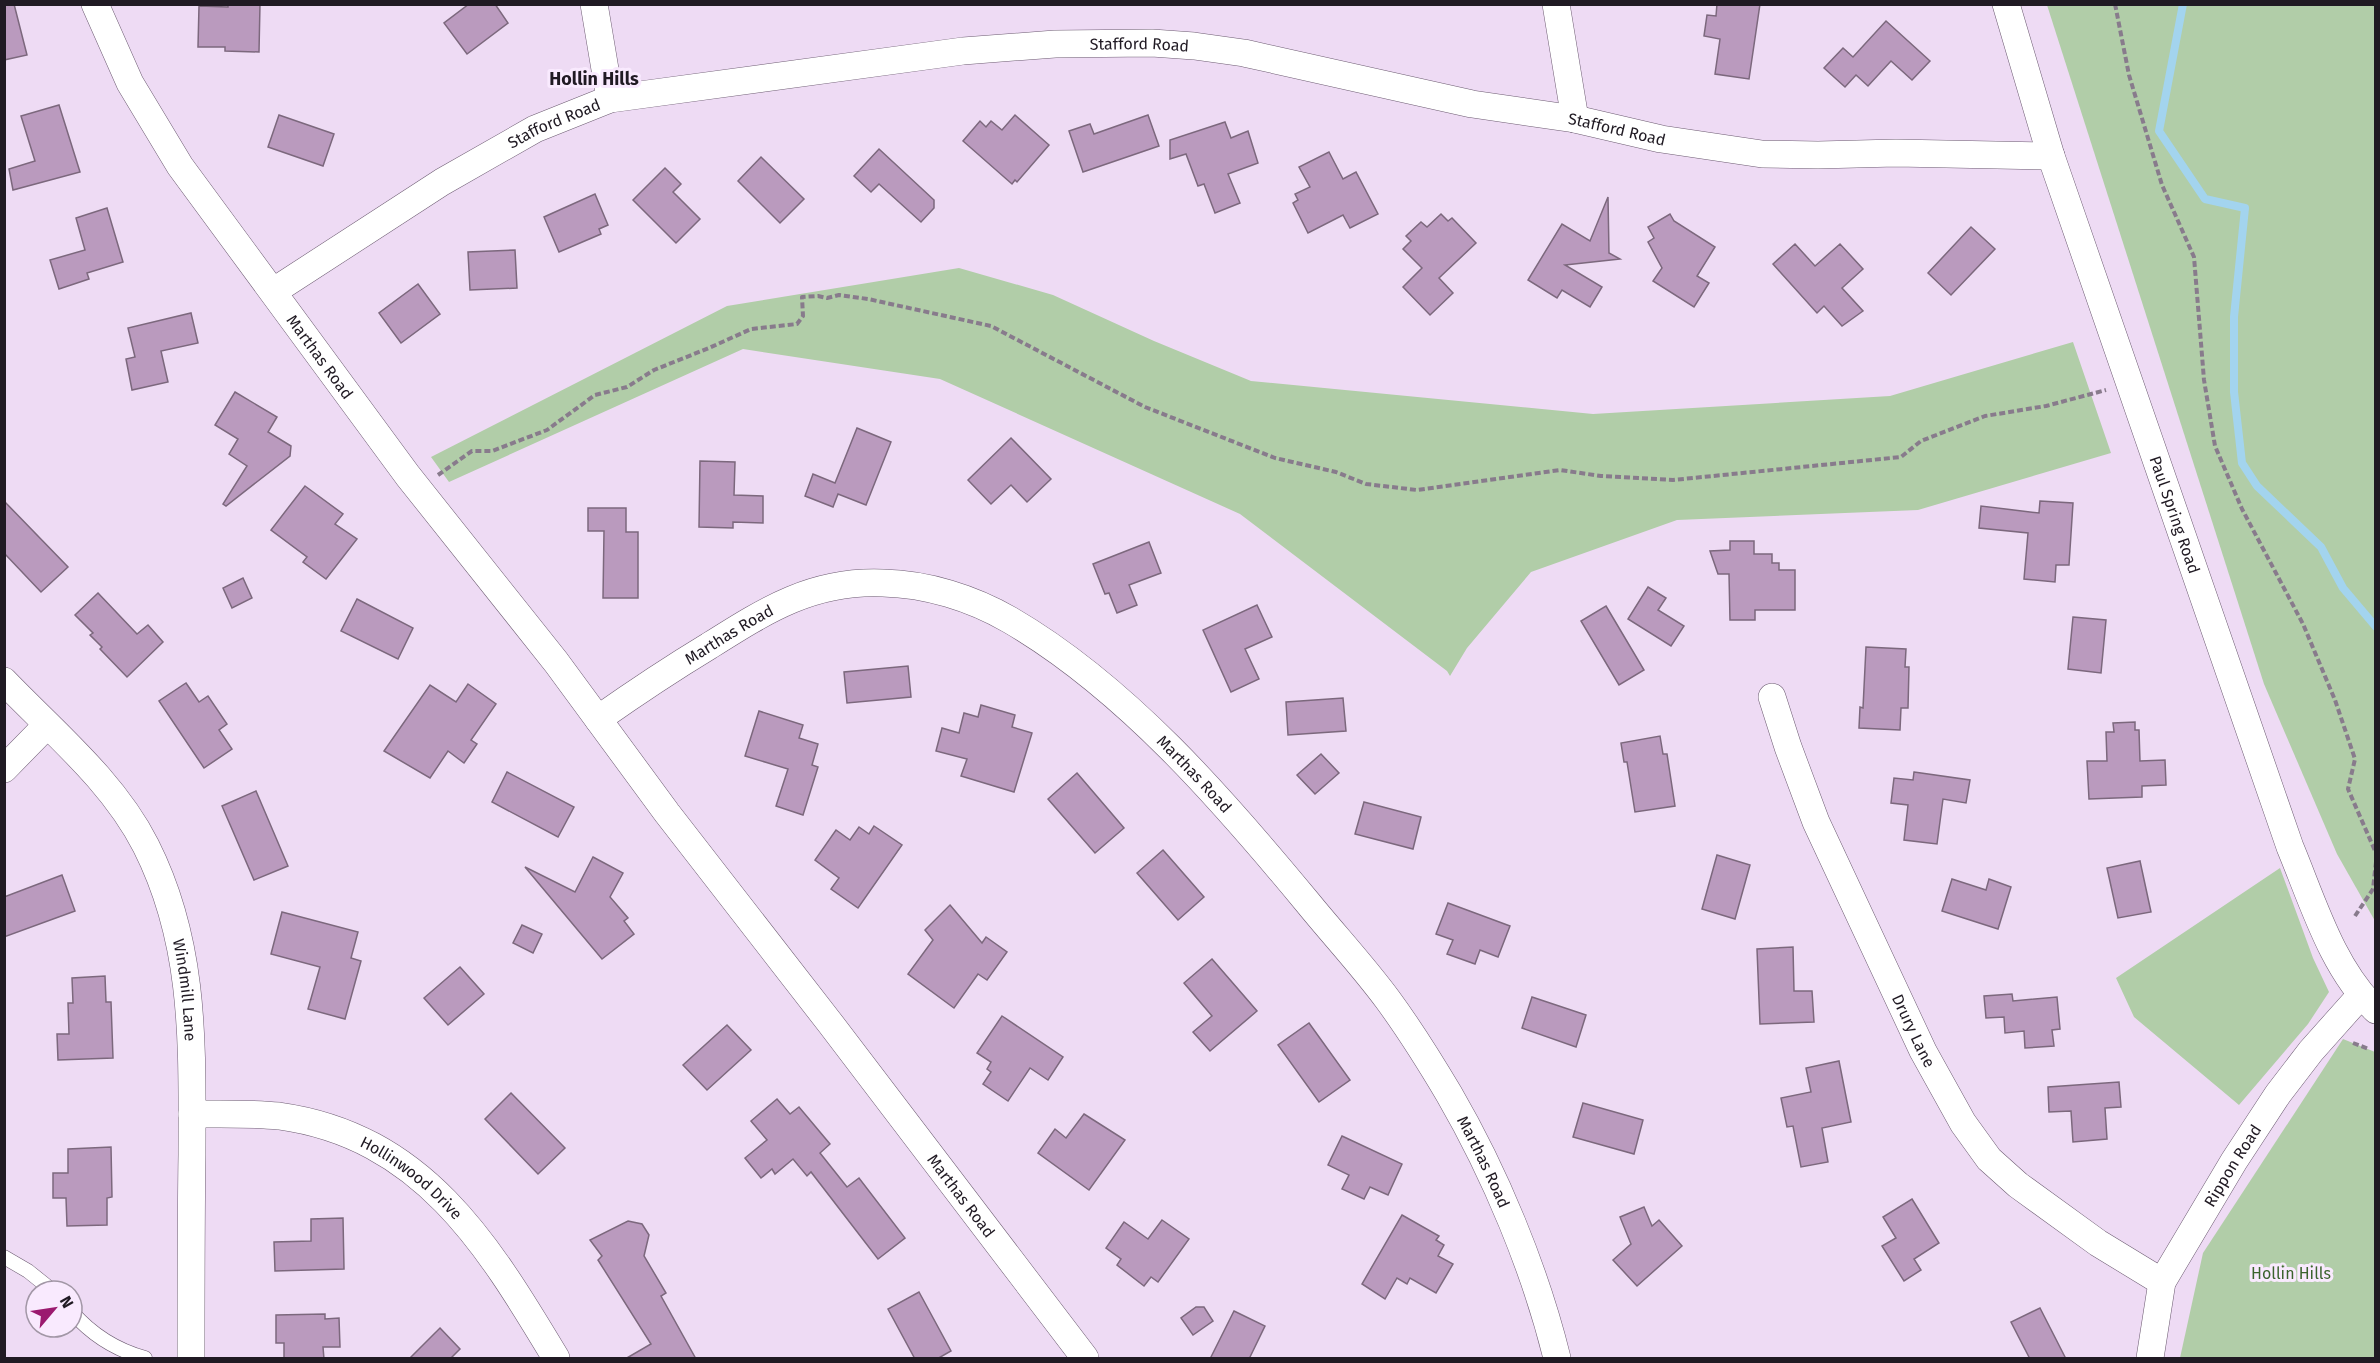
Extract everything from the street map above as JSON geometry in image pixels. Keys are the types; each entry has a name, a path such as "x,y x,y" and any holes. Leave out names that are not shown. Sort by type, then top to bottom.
{"street":[{"name":"Marthas Road","path":"95,4 130,83 180,166 408,476 556,662 667,813 1085,1359"},
{"path":"594,4 610,99"},
{"path":"1556,4 1575,119"},
{"name":"Paul Spring Road","path":"2006,4 2051,156 2290,847 2331,946 2368,1003"},
{"name":"Stafford Road","path":"274,291 442,182 536,129 610,99 963,51 1055,45 1152,43 1194,46 1244,53 1472,104 1575,119 1661,139 1762,154 1896,153 2051,156"},
{"name":"Marthas Road","path":"598,719 657,678 771,608 824,589 882,582 916,585 989,609 1039,639 1094,679 1154,733 1205,784 1264,850 1386,998 1434,1071 1476,1145 1507,1213 1534,1282 1557,1359"},
{"name":"Windmill Lane","path":"4,681 107,785 145,845 166,891 179,935 188,984 192,1114 190,1359"},
{"name":"Drury Lane","path":"1772,697 1816,822 1923,1051 1963,1123 1989,1159 2018,1185 2098,1243 2162,1282"},
{"path":"4,769 47,725"},
{"name":"Rippon Road","path":"2150,1359 2162,1282 2234,1161 2278,1094 2311,1051 2368,1003"},
{"name":"Hollinwood Drive","path":"192,1114 258,1114 306,1122 347,1135 395,1159 423,1179 460,1216 520,1299 556,1359"}],"lane":[{"path":"4,1257 38,1279"},
{"path":"84,1323 101,1339 126,1353 145,1359"}],"path":[{"path":"2115,4 2129,75 2162,185 2194,257 2204,380 2215,446 2242,509 2303,624 2335,700 2355,759 2348,789 2376,853"},
{"path":"442,472 472,451 492,451 547,430 595,395 627,387 654,370 751,328 797,324 803,316 802,297 818,296 827,298 839,295 868,299 991,326 1145,407 1202,431 1275,458 1336,472 1366,484 1417,490 1560,470 1601,476 1673,480 1901,457 1921,441 1985,416 2046,406 2130,384"},
{"path":"2355,916 2373,889 2376,862"}],"green space":[{"path":"2047,5 2375,5 2375,921 2337,854 2264,684"},
{"path":"959,268 1053,295 1154,341 1251,381 1593,414 1890,396 2073,342 2111,453 1918,510 1677,520 1531,572 1467,648 1450,676 1447,671 1240,514 940,379 743,349 449,482 431,457 727,306"},
{"path":"2280,868 2313,958 2329,992 2308,1024 2239,1105 2134,1017 2116,978"},
{"name":"Hollin Hills","path":"2343,1039 2375,1052 2375,1358 2180,1358 2203,1253"}],"building":[{"path":"4,4 14,4 27,55 4,60"},
{"path":"228,4 260,4 259,52 225,51 225,47 198,47 199,6 228,7"},
{"path":"469,4 495,4 508,23 467,54 444,23"},
{"path":"1717,4 1760,4 1749,79 1715,74 1720,39 1704,36 1707,15 1716,16"},
{"path":"1886,21 1930,61 1912,80 1891,61 1868,86 1856,75 1845,87 1824,68 1843,48 1853,57"},
{"path":"59,105 80,172 13,190 9,169 35,161 21,116"},
{"path":"279,115 334,134 323,166 268,147"},
{"path":"1015,115 1049,145 1017,182 1015,180 1012,184 963,141 980,121 986,127 991,121 1002,130"},
{"path":"1148,115 1159,146 1083,172 1069,131 1090,124 1094,134"},
{"path":"1225,122 1231,138 1248,131 1258,163 1228,174 1240,203 1215,213 1204,184 1198,186 1186,154 1170,159 1170,140"},
{"path":"879,149 934,200 934,208 921,222 879,184 871,192 854,176"},
{"path":"1329,152 1343,179 1356,172 1378,214 1350,228 1343,215 1308,233 1293,203 1298,200 1295,194 1310,187 1299,167"},
{"path":"761,157 804,199 780,223 738,181"},
{"path":"665,168 681,184 673,192 700,219 676,243 633,200"},
{"path":"595,194 608,225 599,229 601,234 559,252 544,217"},
{"path":"1608,197 1609,253 1620,259 1565,265 1602,287 1590,307 1562,290 1557,298 1528,280 1562,224 1590,241"},
{"path":"107,208 123,262 87,273 89,279 59,289 50,260 85,250 76,218"},
{"path":"1441,214 1448,221 1452,218 1476,243 1439,278 1453,293 1430,315 1403,287 1422,268 1403,249 1411,241 1406,236 1421,222 1427,227"},
{"path":"1670,214 1674,221 1715,247 1697,276 1709,283 1694,307 1653,281 1662,268 1648,242 1654,238 1648,227"},
{"path":"1971,227 1995,249 1951,295 1928,273"},
{"path":"1795,244 1815,266 1840,244 1863,269 1842,288 1863,311 1842,326 1824,306 1817,313 1773,264"},
{"path":"515,250 517,288 470,290 468,252"},
{"path":"418,284 440,314 401,343 379,313"},
{"path":"191,313 198,343 161,351 168,382 132,390 126,359 135,357 128,328"},
{"path":"235,392 277,417 268,432 291,446 290,456 226,506 223,504 247,466 229,454 238,439 215,425"},
{"path":"857,428 891,442 866,505 838,494 833,507 805,496 813,474 835,483"},
{"path":"1011,438 1051,479 1027,502 1011,485 991,504 968,480"},
{"path":"700,461 735,462 734,495 763,496 763,523 733,522 733,528 699,527"},
{"path":"305,486 343,514 335,524 357,539 326,579 303,562 307,557 271,530"},
{"path":"4,501 68,567 41,592 4,553"},
{"path":"2040,501 2073,503 2069,565 2056,565 2055,582 2024,579 2028,533 1979,528 1981,506 2039,513"},
{"path":"588,508 626,508 626,532 638,532 638,598 603,598 604,531 588,531"},
{"path":"1730,541 1754,541 1754,554 1772,554 1772,563 1779,563 1779,570 1795,570 1795,610 1755,610 1755,620 1730,620 1729,574 1718,574 1710,551 1730,550"},
{"path":"1149,542 1161,573 1129,585 1137,605 1117,613 1109,593 1105,594 1093,564"},
{"path":"243,578 252,598 232,608 223,588"},
{"path":"1648,587 1666,598 1658,610 1684,626 1671,646 1628,619"},
{"path":"98,593 137,634 148,625 163,642 127,677 100,649 102,647 90,635 93,633 75,615"},
{"path":"357,599 413,628 398,659 341,631"},
{"path":"1257,605 1272,637 1245,649 1259,679 1231,692 1203,630"},
{"path":"1606,606 1644,670 1619,685 1581,621"},
{"path":"2073,617 2106,620 2101,673 2068,669"},
{"path":"1866,647 1906,649 1905,667 1909,667 1908,708 1901,708 1900,730 1859,728 1860,707 1863,708"},
{"path":"908,666 911,697 847,703 844,672"},
{"path":"186,683 199,702 208,696 227,724 219,730 232,749 204,768 159,701"},
{"path":"468,684 496,704 471,740 477,744 464,763 448,751 430,778 384,751 430,685 456,702"},
{"path":"1343,698 1346,731 1288,735 1286,702"},
{"path":"981,705 1015,715 1012,727 1032,733 1014,792 961,776 967,759 936,751 942,728 959,733 964,713 978,717"},
{"path":"759,711 803,725 799,738 818,744 812,765 818,767 803,815 776,806 788,769 745,756"},
{"path":"2135,722 2135,730 2139,730 2140,761 2165,760 2166,785 2142,786 2142,797 2089,799 2087,761 2107,761 2106,732 2114,732 2113,723"},
{"path":"1660,736 1663,754 1667,754 1675,806 1635,812 1627,762 1624,762 1621,743"},
{"path":"1321,754 1339,773 1315,794 1297,775"},
{"path":"507,772 574,807 558,837 492,802"},
{"path":"1914,772 1970,780 1966,803 1943,799 1937,844 1904,840 1908,805 1891,803 1894,778 1913,780"},
{"path":"1077,773 1124,828 1095,853 1048,799"},
{"path":"256,791 288,866 254,880 222,806"},
{"path":"1364,802 1421,817 1413,849 1355,834"},
{"path":"874,826 902,845 858,908 831,889 839,878 815,860 836,830 850,840 859,827 869,834"},
{"path":"1163,850 1204,897 1178,920 1137,873"},
{"path":"1717,855 1750,865 1735,919 1702,909"},
{"path":"593,857 623,873 610,897 628,918 624,921 634,934 602,959 525,867 575,892"},
{"path":"2140,861 2151,912 2118,918 2107,868"},
{"path":"62,875 75,911 4,937 4,897"},
{"path":"1952,879 1986,890 1989,879 2011,887 1998,929 1942,911"},
{"path":"1448,903 1510,926 1498,957 1480,950 1475,964 1447,954 1453,940 1436,934"},
{"path":"950,905 982,943 986,937 1007,952 987,980 978,974 954,1008 908,974 933,940 925,930"},
{"path":"282,912 358,932 351,958 361,961 345,1019 308,1009 320,967 271,954"},
{"path":"522,925 542,934 533,953 513,943"},
{"path":"1793,947 1794,991 1812,991 1814,1022 1760,1024 1757,949"},
{"path":"1212,959 1257,1011 1210,1051 1193,1032 1212,1016 1184,983"},
{"path":"460,967 484,994 448,1025 424,998"},
{"path":"105,976 106,1002 111,1002 113,1058 58,1060 57,1034 69,1034 68,1003 73,1003 72,978"},
{"path":"2012,994 2013,1001 2057,997 2060,1029 2052,1030 2054,1046 2025,1048 2024,1031 2005,1033 2004,1017 1986,1018 1984,996"},
{"path":"1532,997 1586,1015 1576,1047 1522,1028"},
{"path":"1002,1016 1063,1057 1048,1080 1030,1068 1008,1101 983,1084 991,1072 987,1069 991,1062 977,1053"},
{"path":"1309,1023 1350,1080 1319,1102 1278,1045"},
{"path":"727,1025 751,1050 707,1090 683,1065"},
{"path":"1839,1061 1851,1122 1822,1128 1828,1162 1801,1167 1793,1126 1787,1127 1781,1098 1811,1092 1806,1068"},
{"path":"2119,1082 2121,1107 2105,1108 2107,1139 2073,1142 2071,1111 2049,1112 2048,1087"},
{"path":"511,1093 565,1148 538,1174 485,1119"},
{"path":"777,1099 790,1114 799,1107 830,1144 820,1153 847,1187 859,1178 905,1238 878,1259 811,1172 807,1176 793,1159 775,1174 772,1169 761,1178 745,1158 767,1140 751,1121"},
{"path":"1583,1103 1643,1120 1634,1154 1573,1137"},
{"path":"1084,1114 1125,1140 1089,1190 1038,1153 1055,1129 1066,1138"},
{"path":"1342,1136 1402,1164 1388,1195 1370,1187 1364,1199 1342,1189 1349,1175 1328,1165"},
{"path":"111,1147 112,1197 107,1198 107,1225 67,1226 66,1198 53,1198 53,1173 68,1173 68,1149"},
{"path":"1912,1199 1939,1243 1914,1259 1921,1270 1904,1281 1882,1246 1896,1238 1883,1217"},
{"path":"1644,1207 1652,1226 1659,1220 1682,1246 1637,1286 1613,1260 1631,1244 1620,1217"},
{"path":"1402,1215 1439,1236 1436,1240 1444,1245 1438,1256 1453,1264 1436,1293 1410,1278 1407,1284 1397,1278 1385,1299 1362,1284"},
{"path":"343,1218 344,1269 275,1271 274,1242 311,1241 311,1219"},
{"path":"1162,1220 1189,1239 1158,1282 1151,1277 1144,1286 1117,1265 1121,1259 1106,1248 1124,1222 1148,1239"},
{"path":"628,1221 642,1224 649,1235 644,1256 666,1293 661,1296 696,1359 625,1359 651,1344 598,1260 602,1256 590,1240"},
{"path":"919,1292 951,1351 937,1359 915,1359 888,1309"},
{"path":"1196,1307 1204,1307 1213,1321 1193,1335 1181,1318"},
{"path":"2040,1308 2066,1359 2030,1359 2011,1322"},
{"path":"1234,1311 1265,1326 1249,1359 1210,1359"},
{"path":"325,1314 325,1319 339,1318 340,1347 323,1347 324,1359 284,1359 284,1343 276,1343 276,1315"},
{"path":"440,1328 460,1349 450,1359 409,1359"}],"waterway":[{"path":"2183,4 2159,131 2205,199 2245,208 2234,317 2234,392 2242,463 2257,486 2321,547 2343,588 2376,627"}],"district":[{"name":"Hollin Hills","path":"594,79"}]}
